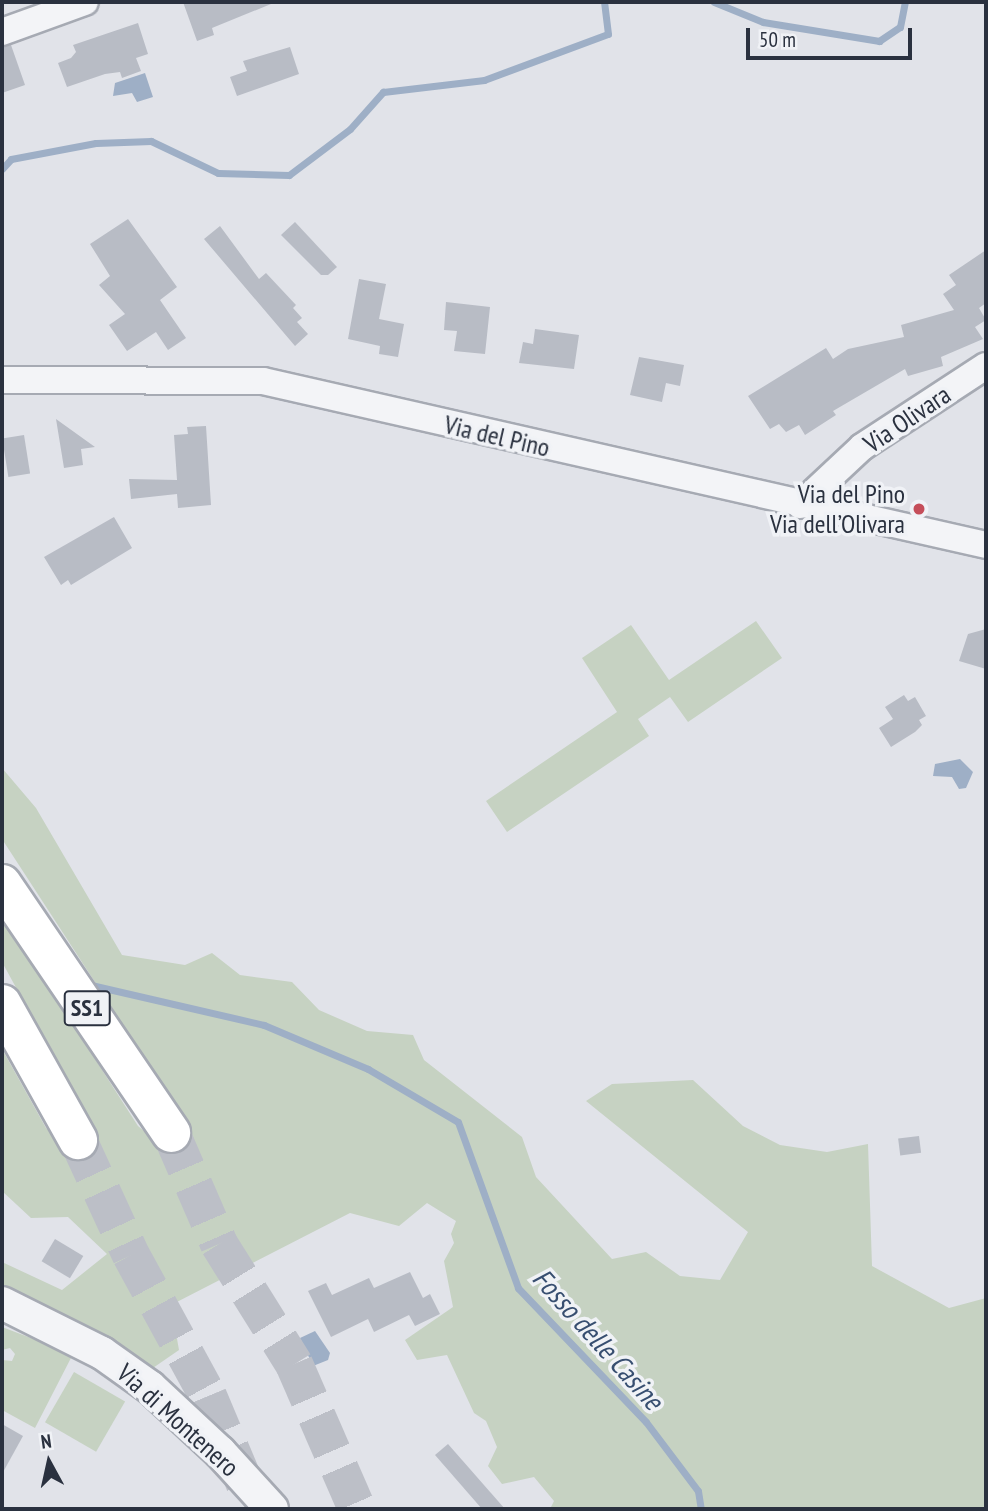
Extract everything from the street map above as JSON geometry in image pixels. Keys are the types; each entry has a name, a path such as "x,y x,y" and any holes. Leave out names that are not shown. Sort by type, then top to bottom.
{"highway":[{"name":"SS1","path":"2,884 171,1133"},
{"path":"2,1004 78,1140"}],"street":[{"path":"2,32 85,2"},
{"name":"Via Olivara","path":"800,505 862,447 986,366"},
{"name":"Via del Pino","path":"2,380 263,381 800,505 986,545"},
{"name":"Via di Montenero","path":"2,1303 102,1353 150,1387 220,1452 272,1509"}],"green space":[{"path":"756,621 782,658 688,722 670,697 638,719 649,736 507,832 486,801 617,712 582,658 631,625 669,680"},
{"path":"2,768 36,808 122,955 185,965 212,953 240,975 292,982 319,1010 367,1031 413,1035 424,1060 522,1137 536,1177 612,1259 646,1252 680,1276 720,1280 748,1232 586,1101 612,1084 693,1080 743,1126 780,1145 827,1152 868,1144 872,1266 949,1308 986,1298 986,1509 550,1509 554,1501 534,1477 502,1484 488,1466 497,1447 486,1421 474,1413 447,1355 417,1360 405,1340 453,1307 444,1261 454,1243 451,1234 456,1221 427,1203 399,1226 350,1213 171,1305 179,1350 150,1370 59,1313 2,1293 2,1262 62,1290 107,1254 68,1217 31,1218 2,1191 2,1049 46,1128 61,1141 89,1121 2,962 2,914 138,1126 157,1142 178,1110 2,839"},
{"path":"2,1327 73,1354 35,1428 2,1410 2,1360 12,1361 15,1354 10,1348 2,1350"},
{"path":"74,1372 125,1402 96,1452 45,1422"}],"water":[{"path":"145,73 153,97 137,102 132,93 113,96 115,83"},
{"path":"960,759 973,772 966,788 959,789 952,777 933,776 935,764"},
{"path":"315,1331 330,1353 328,1360 313,1366 300,1338"}],"building":[{"path":"183,2 271,4 212,28 214,35 197,41"},
{"path":"138,23 148,54 136,58 141,71 122,78 120,72 105,74 67,87 58,63 71,58 76,52 73,45"},
{"path":"11,45 25,85 2,93 2,47"},
{"path":"290,47 299,74 237,96 230,77 247,71 243,61"},
{"path":"128,219 177,287 160,300 186,338 168,350 156,332 127,351 109,325 125,314 99,285 110,276 90,244"},
{"path":"295,222 337,267 328,275 321,275 281,235"},
{"path":"220,226 259,279 266,273 296,305 293,308 302,318 297,322 308,334 295,346 204,239"},
{"path":"986,250 986,303 979,308 986,320 975,327 983,339 941,357 943,366 908,376 905,369 833,411 836,415 805,435 799,425 786,432 779,424 770,429 748,396 826,348 833,359 848,349 904,337 901,325 954,310 943,294 956,285 949,275"},
{"path":"359,279 386,284 379,319 404,324 398,357 379,354 380,346 348,339"},
{"path":"446,302 490,307 485,354 454,351 457,331 444,330"},
{"path":"535,329 579,335 574,369 519,363 523,342 533,344"},
{"path":"639,357 684,365 680,386 666,383 662,402 630,395"},
{"path":"56,419 95,447 81,449 83,465 64,468"},
{"path":"206,426 211,505 178,508 177,494 131,499 129,479 177,480 174,435 188,434 187,427"},
{"path":"24,435 30,474 8,477 2,438"},
{"path":"114,517 132,548 71,585 68,580 61,585 44,557"},
{"path":"986,629 986,669 959,661 968,634"},
{"path":"904,695 908,701 915,697 926,716 919,720 922,725 915,732 891,747 879,728 893,719 885,707"},
{"path":"919,1136 921,1153 900,1155 898,1139"},
{"path":"55,1239 83,1256 70,1278 42,1261"},
{"path":"410,1272 423,1298 430,1294 440,1314 415,1326 409,1315 374,1332 368,1319 331,1337 308,1291 326,1283 332,1295 369,1278 374,1288"},
{"path":"2,1424 23,1436 2,1474"},
{"path":"448,1444 505,1509 482,1509 435,1455"}],"waterway":[{"path":"2,169 11,159 96,143 151,141 218,173 289,175 350,129 383,92 484,80 608,34 604,2"},
{"path":"714,2 763,22 879,41 900,27 905,2"},
{"name":"Fosso delle Casine","path":"91,985 264,1025 368,1069 458,1122 518,1288 646,1422 698,1491 701,1509"}],"tunnel":[{"path":"171,1133 219,1244 294,1364 357,1509"},
{"path":"78,1140 131,1255 208,1396 245,1484"}],"place":[{"name":"Via del Pino Via dell’Olivara","path":"919,509"}]}
